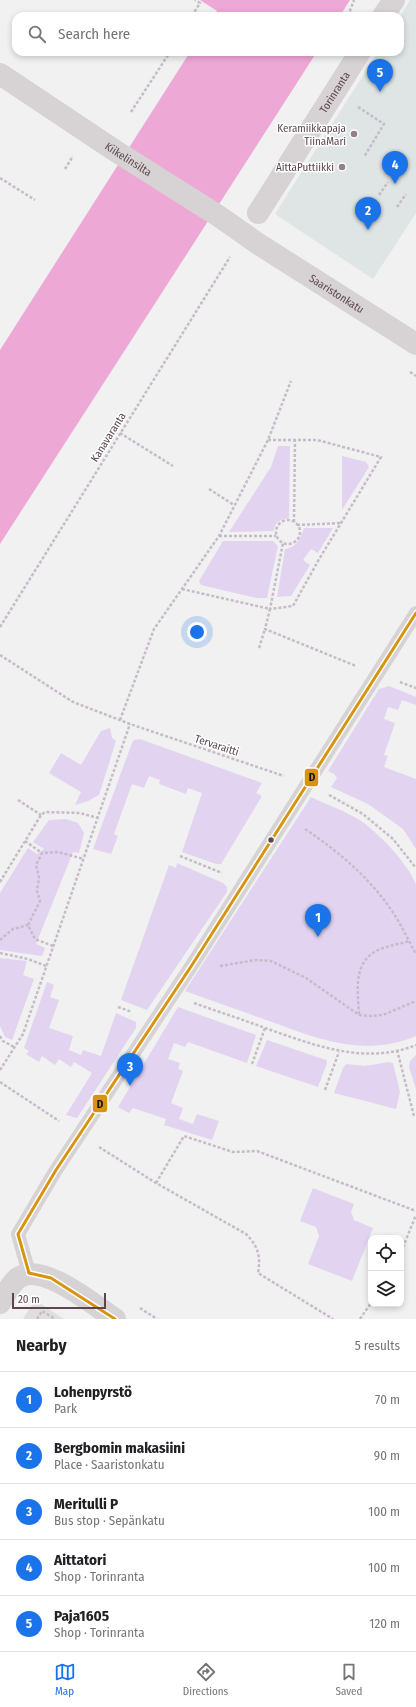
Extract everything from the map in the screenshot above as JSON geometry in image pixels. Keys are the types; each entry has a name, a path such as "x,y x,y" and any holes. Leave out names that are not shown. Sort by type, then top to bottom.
{"street":[{"path":"386,12 394,0"},
{"name":"Torinranta","path":"258,213 357,56"},
{"name":"Kiikelinsilta","path":"0,74 114,150 220,217 257,243"},
{"name":"Saaristonkatu","path":"257,243 416,344"},
{"path":"0,1303 17,1278 29,1273 51,1278 115,1319"}],"lane":[{"path":"29,1273 18,1234 80,1135 244,883 416,613"}],"path":[{"path":"194,12 200,3 195,0"},
{"path":"350,12 354,0"},
{"path":"131,112 167,56"},
{"path":"335,90 384,124 364,157"},
{"path":"65,169 74,154"},
{"path":"0,178 35,200"},
{"path":"379,195 388,182"},
{"path":"397,207 406,194"},
{"name":"Kanavaranta","path":"0,627 230,256"},
{"path":"120,720 154,629 218,536 268,440 291,381"},
{"path":"120,433 173,466"},
{"path":"182,589 270,609 293,606 318,561 381,457 330,442 268,440"},
{"path":"294,522 295,440"},
{"path":"209,489 234,505"},
{"path":"285,520 294,522 297,525 300,533 296,540 290,543 283,543 276,536 276,529 281,522 285,520"},
{"path":"297,525 342,523"},
{"path":"218,536 276,536"},
{"path":"259,648 270,609 283,543"},
{"path":"265,629 378,674"},
{"name":"Tervaraitti","path":"0,655 73,702 130,724 307,784 363,814 393,839 416,868"},
{"path":"0,1070 23,1034 130,724"},
{"path":"18,800 42,815"},
{"path":"0,882 42,815 46,812 80,813 98,818"},
{"path":"287,816 352,864 377,890 393,912 416,954"},
{"path":"25,841 42,853 62,852 84,859"},
{"path":"0,940 13,929 28,925 40,901 37,891 39,877 36,865 42,853"},
{"path":"180,856 244,883"},
{"path":"28,925 35,939 53,946"},
{"path":"359,1015 357,986 364,962 373,953 409,942"},
{"path":"0,953 28,959 46,966"},
{"path":"221,966 248,961 271,961 306,978 359,1015 383,1015 416,1000"},
{"path":"171,996 313,1045 339,1052 363,1054 397,1050 416,1045"},
{"path":"252,1064 265,1028"},
{"path":"0,1036 3,1041 14,1047"},
{"path":"397,1050 414,1116"},
{"path":"325,1090 339,1052"},
{"path":"0,1082 156,1183 246,1234 254,1242 259,1251 260,1262 258,1273 333,1319"},
{"path":"156,1183 184,1136 233,1152 257,1151 416,1211"},
{"path":"404,1245 416,1215"},
{"path":"360,1319 368,1307"},
{"path":"37,1319 42,1311 55,1319"}],"shaded area":[{"path":"200,0 350,0 342,12 217,11"},
{"path":"410,0 416,0 416,213 373,279 275,214 375,56 404,56 403,12"},
{"path":"187,56 314,56 0,544 0,350"},
{"path":"278,446 290,446 289,518 278,522 275,525 274,531 229,532 271,467"},
{"path":"342,456 366,462 369,467 342,510"},
{"path":"304,528 333,528 318,553 311,549 303,560 310,565 291,596 277,597 285,549 296,544 300,539"},
{"path":"223,541 273,541 278,546 267,598 256,598 201,585 199,581"},
{"path":"389,686 416,697 416,705 402,700 398,710 388,707 384,719 395,723 384,755 388,756 384,767 416,779 416,849 403,829 368,804 331,787 337,778 334,774 328,771 379,689"},
{"path":"110,728 112,738 116,741 99,795 88,801 75,805 81,792 49,773 61,753 81,765 101,731"},
{"path":"140,739 262,783 256,793 262,796 221,864 216,864 182,852 202,793 188,788 186,794 159,784 160,780 149,776 144,788 132,784 114,834 118,836 111,854 93,849 132,743 134,740"},
{"path":"311,797 361,821 384,841 400,858 416,884 416,1036 397,1042 378,1045 360,1046 341,1044 305,1034 185,991"},
{"path":"66,819 78,823 84,833 79,853 73,852 36,944 45,948 42,956 0,950 0,893 28,848 37,854 44,849 33,842 49,820"},
{"path":"177,863 223,883 227,887 227,892 147,1010 121,1000 169,865 176,868"},
{"path":"0,958 27,961 23,975 34,979 12,1040 5,1037 0,1026"},
{"path":"47,982 54,985 50,997 59,1000 49,1028 73,1036 69,1050 81,1055 83,1050 101,1056 116,1013 136,1022 136,1028 77,1118 66,1115 92,1073 74,1062 71,1067 59,1059 55,1065 42,1056 39,1062 26,1054 29,1051 24,1048"},
{"path":"178,1007 256,1035 247,1063 188,1042 185,1047 174,1043 168,1059 180,1063 178,1069 183,1071 171,1103 183,1108 179,1119 193,1124 197,1114 219,1121 212,1140 164,1125 166,1119 133,1108 129,1113 118,1107"},
{"path":"267,1040 326,1060 327,1063 318,1087 256,1066"},
{"path":"416,1055 416,1089 409,1067 410,1061"},
{"path":"389,1062 393,1063 400,1092 396,1109 334,1093 343,1068 346,1064 365,1066"},
{"path":"313,1188 354,1204 351,1212 354,1220 373,1228 370,1235 368,1235 368,1241 352,1281 308,1264 319,1236 316,1227 300,1221"},
{"path":"35,1300 64,1319 23,1319"}],"pier":[{"path":"314,56 316,56 234,186 232,185"}],"transit line":[{"name":"D","path":"29,1273 18,1234 56,1170 192,965 416,613"},
{"name":"D","path":"29,1273 51,1278 115,1319"}],"place":[{"name":"Paja1605","path":"380,92"},
{"name":"Keramiikkapaja TiinaMari","path":"354,134"},
{"name":"AittaPuttiikki","path":"342,167"},
{"name":"Aittatori","path":"395,184"},
{"name":"Bergbomin makasiini","path":"368,230"},
{"name":"Lohenpyrstö","path":"318,937"},
{"name":"Meritulli P","path":"130,1086"}]}
